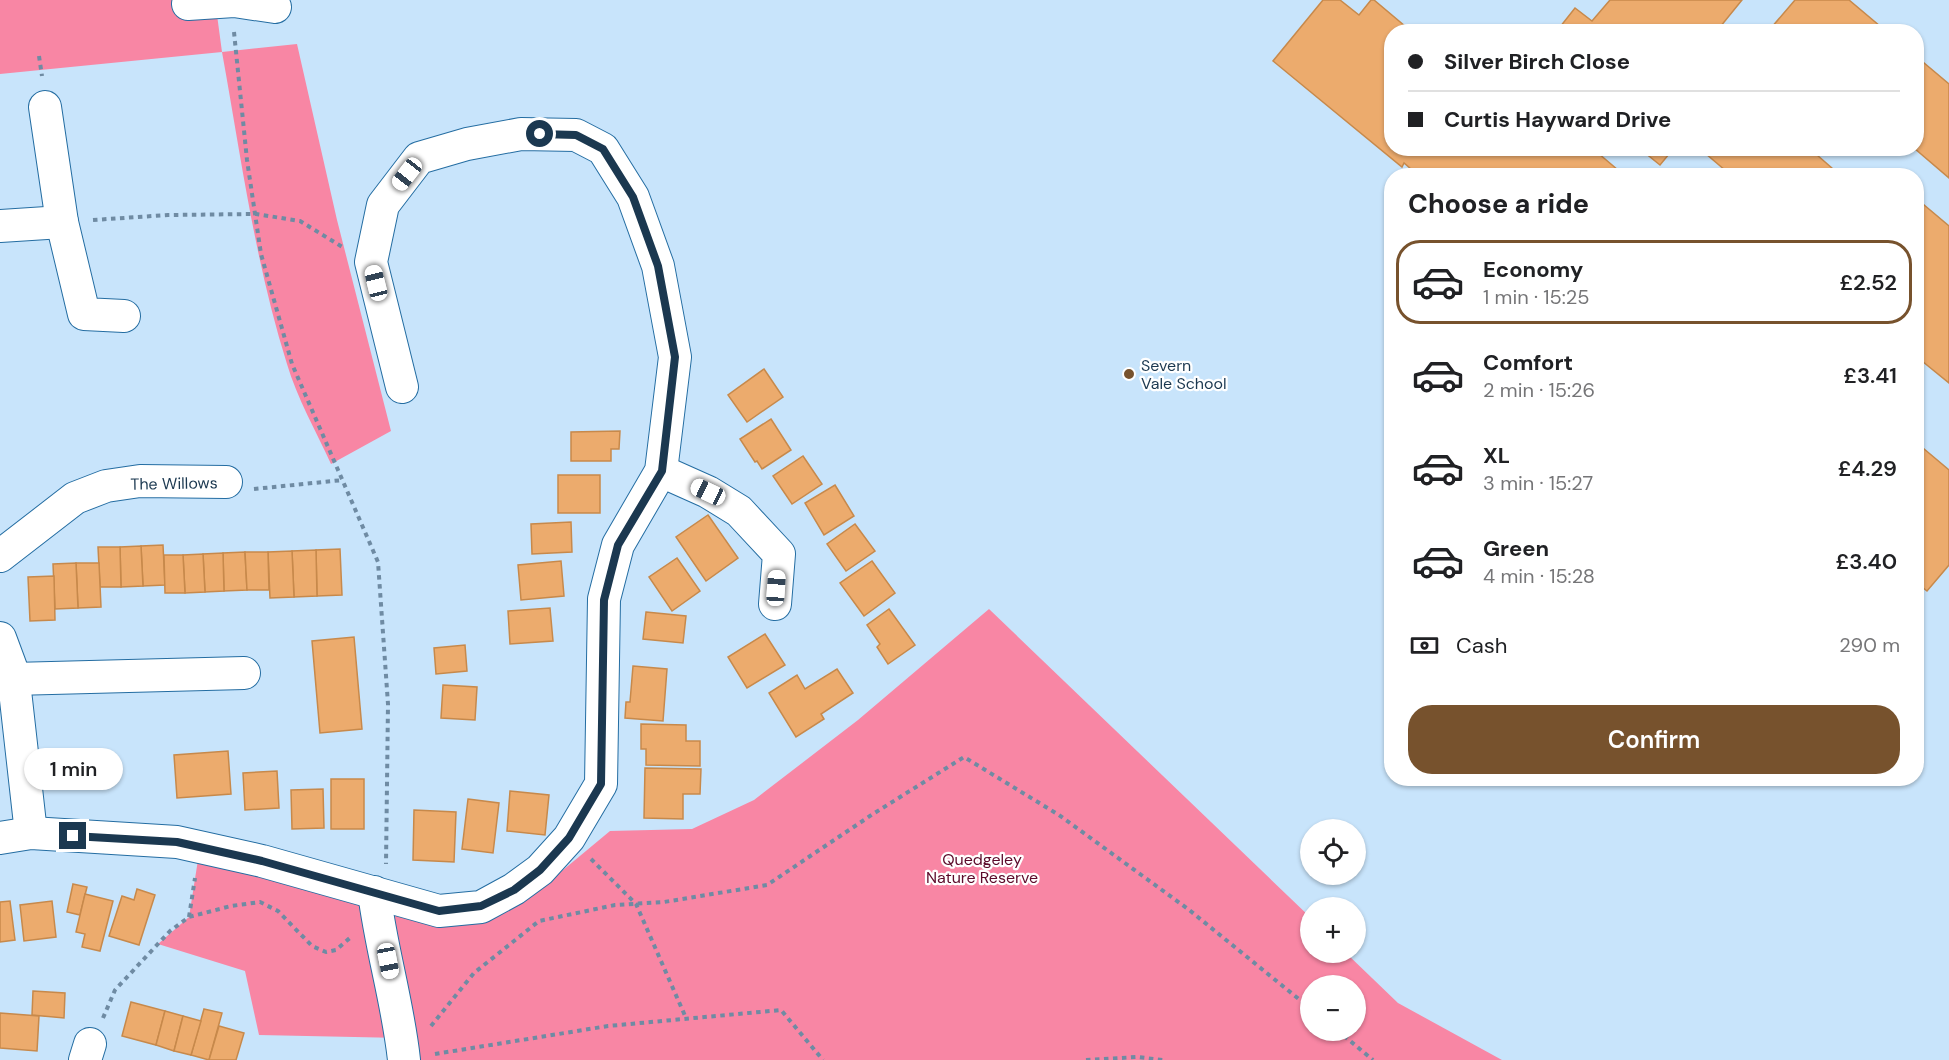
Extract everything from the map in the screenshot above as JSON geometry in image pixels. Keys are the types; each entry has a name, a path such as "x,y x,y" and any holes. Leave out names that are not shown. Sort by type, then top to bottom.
{"street":[{"path":"188,4 234,0 276,7"},
{"path":"45,107 62,222 84,314 124,316"},
{"path":"0,838 31,833 177,842 262,861 439,911 481,906 514,890 540,870 569,838 601,784 604,600 618,545 662,471 675,357 658,266 633,197 603,149 576,135 521,134 467,144 419,158 383,205 371,262 402,387"},
{"path":"0,226 62,222"},
{"path":"662,471 708,492 739,511 778,554 775,604"},
{"name":"The Willows","path":"0,556 75,498 106,486 140,481 226,482"},
{"path":"0,638 13,679 31,833"},
{"path":"13,679 244,673"},
{"path":"374,892 398,1010 404,1059"}],"path":[{"path":"234,0 233,21 247,160 261,254 292,364 378,562 388,704 386,867 374,892"},
{"path":"62,222 168,215 256,213 300,221 336,245 371,262"},
{"path":"226,482 259,490 343,480"},
{"path":"404,1059 474,973 539,921 615,905 767,885 964,757 1059,815 1087,835 1188,909 1300,1000"},
{"path":"569,838 636,904 686,1018"},
{"path":"189,917 200,848"},
{"path":"87,1052 115,990 170,931 189,917 231,906 260,902 278,911 312,946 326,952 336,950 355,934"},
{"path":"404,1059 608,1026 781,1010 823,1060"},
{"path":"1350,1041 1373,1060"},
{"path":"1086,1060 1137,1057 1163,1060"}],"green space":[{"path":"0,0 215,0 222,52 0,74"},
{"path":"297,44 337,220 391,431 331,464 296,389 276,326 250,209 222,52"},
{"name":"Quedgeley Nature Reserve","path":"989,609 1300,907 1300,963 1356,963 1398,1003 1502,1060 415,1060 394,915 454,926 533,895 610,831 692,829 754,800 858,720"},
{"path":"200,847 374,892 402,1038 259,1035 245,971 158,944 189,917"}],"building":[{"path":"1323,0 1340,0 1359,15 1371,0 1374,0 1402,24 1384,24 1384,152 1273,61"},
{"path":"1610,0 1742,0 1722,24 1562,24 1575,8 1592,21"},
{"path":"1795,0 1849,0 1878,24 1774,24"},
{"path":"1924,63 1949,84 1949,178 1923,156"},
{"path":"1389,156 1601,156 1616,168 1410,168 1404,163 1402,167"},
{"path":"1649,156 1667,156 1660,165"},
{"path":"1708,156 1818,156 1832,168 1723,168"},
{"path":"1924,205 1949,226 1949,383 1924,363"},
{"path":"764,369 783,397 747,422 728,395"},
{"path":"771,419 791,450 762,469 740,439"},
{"path":"620,431 619,449 611,449 611,461 571,461 571,432"},
{"path":"1924,449 1949,470 1949,565 1927,591 1924,589"},
{"path":"803,456 822,484 792,504 773,476"},
{"path":"558,475 600,475 600,513 558,513"},
{"path":"835,485 854,516 824,535 805,503"},
{"path":"708,515 738,558 706,581 676,537"},
{"path":"571,522 572,552 532,554 531,524"},
{"path":"855,524 875,551 846,571 827,544"},
{"path":"163,545 165,585 143,586 141,546"},
{"path":"141,546 143,586 121,587 120,547"},
{"path":"98,547 120,547 121,587 100,587"},
{"path":"340,549 342,595 317,596 316,550"},
{"path":"316,550 317,596 294,597 292,551"},
{"path":"292,551 294,597 270,598 268,552"},
{"path":"245,552 247,590 224,591 223,553"},
{"path":"245,552 268,552 269,590 247,590"},
{"path":"223,553 224,591 205,592 203,554"},
{"path":"203,554 205,592 185,593 183,555"},
{"path":"164,555 183,555 185,593 165,593"},
{"path":"677,558 700,591 672,611 649,577"},
{"path":"561,561 564,596 521,600 518,565"},
{"path":"872,561 895,593 864,616 840,583"},
{"path":"76,563 99,563 101,607 78,608"},
{"path":"76,563 78,608 55,609 53,564"},
{"path":"54,576 55,620 30,621 28,577"},
{"path":"550,608 553,641 510,644 508,611"},
{"path":"889,609 915,645 888,664 877,647 880,644 867,625"},
{"path":"646,612 686,616 683,643 643,639"},
{"path":"765,634 785,665 747,688 728,657"},
{"path":"354,637 362,729 320,733 312,641"},
{"path":"465,645 467,671 436,674 434,648"},
{"path":"633,666 667,669 663,721 625,718 626,702 630,702"},
{"path":"837,669 853,693 821,714 824,719 796,737 769,693 797,675 805,689"},
{"path":"443,685 477,687 475,720 441,718"},
{"path":"641,724 686,725 686,741 700,741 700,766 646,765 646,749 641,749"},
{"path":"228,751 231,794 177,798 174,755"},
{"path":"645,768 701,769 700,794 683,794 683,819 644,818"},
{"path":"277,771 279,808 245,810 243,773"},
{"path":"331,779 364,779 364,829 331,829"},
{"path":"323,789 324,828 292,829 291,790"},
{"path":"510,791 549,795 545,835 507,831"},
{"path":"468,799 499,803 493,853 462,849"},
{"path":"414,810 456,812 454,862 413,860"},
{"path":"73,884 87,887 80,915 67,912"},
{"path":"137,889 155,895 139,945 109,936 122,896 134,900"},
{"path":"85,894 113,901 100,951 82,947 85,934 76,932"},
{"path":"10,901 15,940 0,942 0,902"},
{"path":"52,901 56,937 24,941 20,905"},
{"path":"33,991 65,993 64,1018 32,1015"},
{"path":"131,1002 165,1011 156,1045 122,1036"},
{"path":"204,1009 222,1013 209,1060 191,1055"},
{"path":"165,1011 183,1016 174,1051 156,1045"},
{"path":"0,1013 39,1016 37,1051 0,1048"},
{"path":"183,1016 201,1021 191,1055 174,1051"},
{"path":"219,1026 244,1033 236,1060 209,1060"}],"place":[{"name":"Severn Vale School","path":"1129,374"}],"route":[{"path":"73,836 177,842 262,861 439,911 481,906 514,890 540,870 569,838 601,784 604,600 618,545 662,471 675,357 658,266 633,197 603,149 576,135 540,134"}]}
